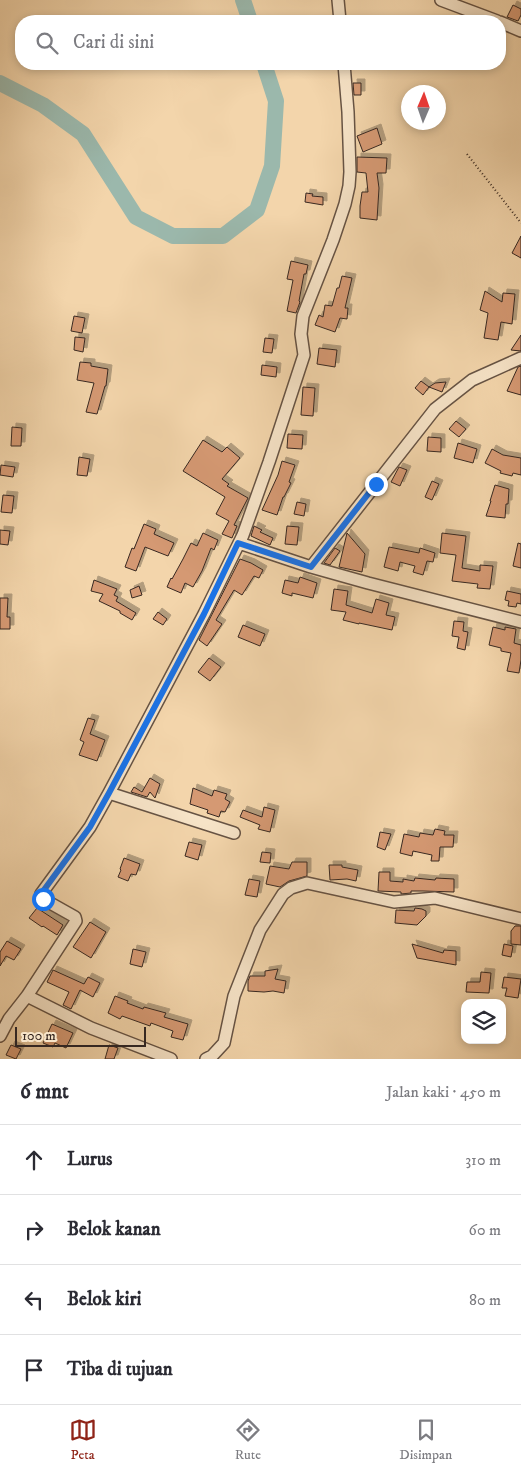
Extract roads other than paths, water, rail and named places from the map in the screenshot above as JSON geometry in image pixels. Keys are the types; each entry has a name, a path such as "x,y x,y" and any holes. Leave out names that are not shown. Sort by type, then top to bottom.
{"street":[{"path":"338,0 339,15"},
{"path":"441,0 480,15"},
{"path":"506,25 521,30"},
{"path":"0,1036 9,1019 27,996 76,921 75,917 43,899 41,894 90,827 204,614 238,543 269,462 304,356 303,316 345,204 350,172 344,70"},
{"path":"311,567 435,408 472,380 521,358"},
{"path":"238,543 368,583 521,622"},
{"path":"109,793 234,833"},
{"path":"206,1059 212,1056 224,1043 234,996 260,930 283,894 291,888 307,883 394,902 435,898 521,919"},
{"path":"27,996 91,1028 171,1059"}],"waterway":[{"path":"243,0 248,15"},
{"path":"0,83 43,105 83,134 136,217 173,236 223,236 257,210 272,166 276,101 266,70"}]}
